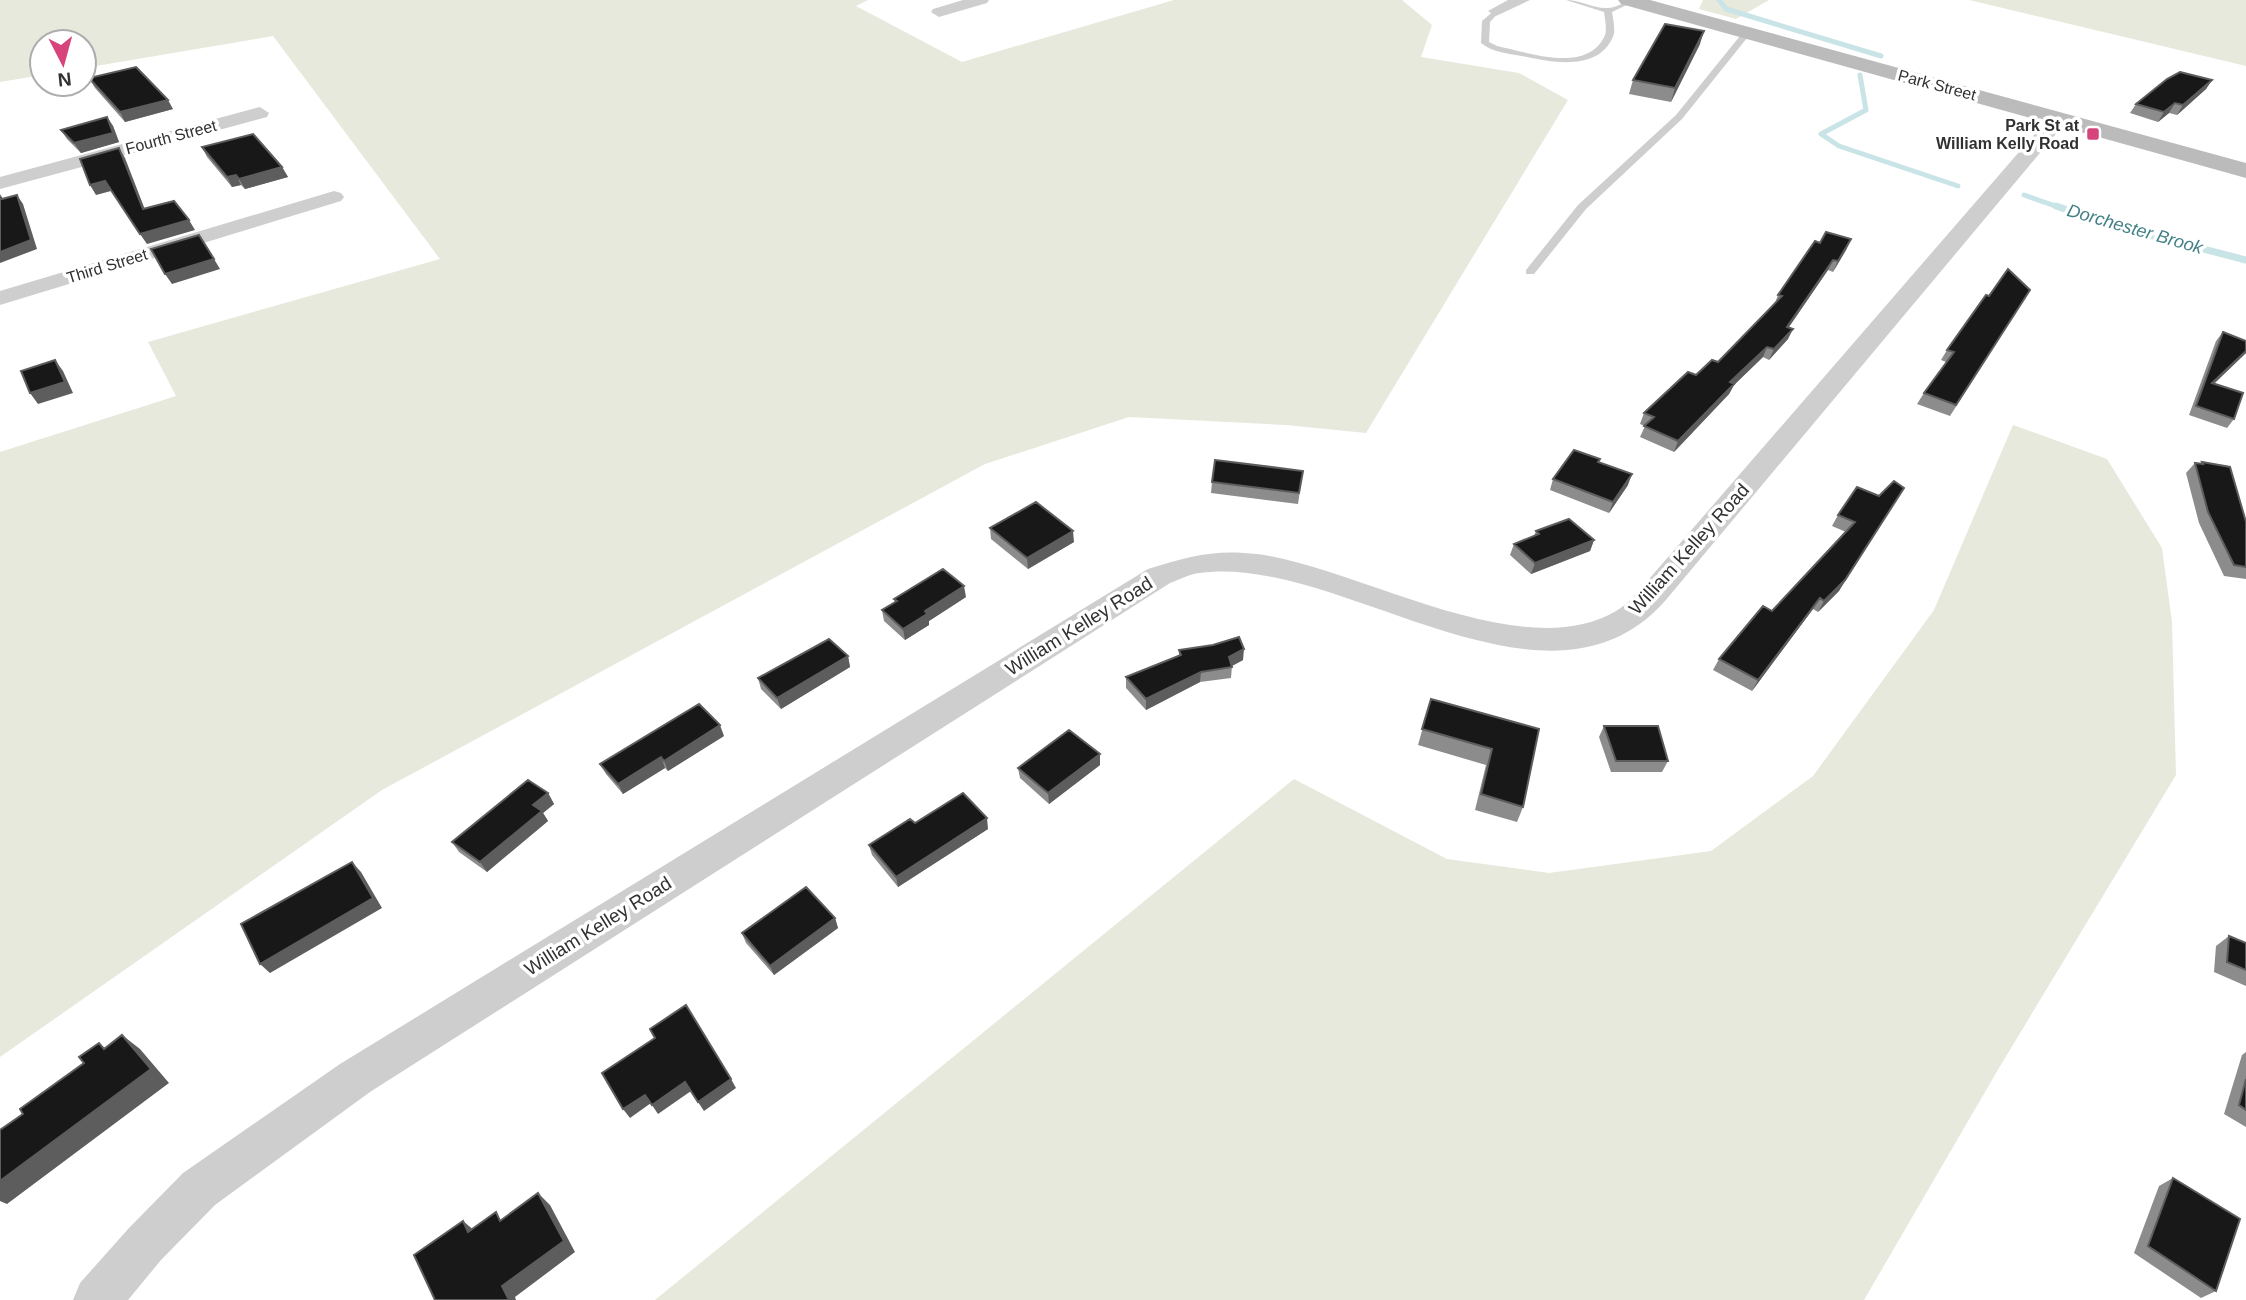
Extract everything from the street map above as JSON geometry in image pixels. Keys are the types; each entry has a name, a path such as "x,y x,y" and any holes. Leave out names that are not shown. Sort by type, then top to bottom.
{"main road":[{"name":"Park Street","path":"1630,0 2246,170"}],"street":[{"path":"939,12 981,0"},
{"path":"1496,11 1522,0"},
{"name":"Fourth Street","path":"0,183 260,114"},
{"name":"William Kelley Road","path":"97,1300 145,1244 199,1189 343,1086 1159,576 1199,564 1275,568 1312,575 1500,635 1543,639 1575,637 1629,618 1678,565 2058,119"},
{"name":"Third Street","path":"0,298 334,197"}],"lane":[{"path":"1570,0 1608,11 1630,0"},
{"path":"1496,11 1486,21 1485,43 1494,48 1560,61 1580,60 1597,52 1610,33 1608,11"},
{"path":"1530,272 1582,206 1679,117 1747,33"}],"shaded area":[{"path":"0,0 868,0 856,6 962,62 1174,0 1402,0 1432,25 1421,57 1519,73 1568,100 1366,433 1286,425 1129,417 985,464 382,790 0,1057 0,452 176,396 148,342 440,259 273,36 98,66 98,28 28,28 28,77 0,82"},
{"path":"1703,0 1769,0 1736,19 1699,9"},
{"path":"1969,0 2246,0 2246,66"},
{"path":"2013,425 2107,459 2162,548 2172,622 2176,775 1999,1068 1864,1300 655,1300 1294,779 1447,859 1549,873 1711,851 1813,776 1934,610"}],"building":[{"path":"1665,24 1704,31 1675,88 1633,80"},
{"path":"136,67 168,100 120,112 98,88 98,76"},
{"path":"2180,72 2212,80 2183,105 2175,103 2164,112 2136,104 2167,79"},
{"path":"107,117 113,133 74,143 61,130"},
{"path":"253,134 282,167 239,179 236,175 227,177 202,147"},
{"path":"119,148 143,209 174,201 189,220 140,234 105,181 90,185 80,159"},
{"path":"17,195 31,240 0,252 0,196 2,199"},
{"path":"1826,232 1851,239 1838,261 1833,260 1787,327 1793,329 1774,349 1767,347 1730,382 1734,384 1678,441 1644,426 1654,417 1644,413 1688,372 1696,375 1712,360 1718,362 1782,296 1778,295 1815,241 1820,243"},
{"path":"199,235 214,259 165,274 151,249"},
{"path":"2008,269 2030,290 1956,405 1924,393 1954,352 1947,350"},
{"path":"2223,332 2246,341 2246,351 2212,383 2243,393 2234,419 2196,406"},
{"path":"55,360 65,382 30,393 21,371"},
{"path":"1574,450 1632,474 1613,502 1553,479"},
{"path":"1215,460 1303,471 1299,493 1212,482"},
{"path":"2202,462 2230,467 2246,522 2246,567 2234,565 2208,512 2195,463 2203,464"},
{"path":"1894,481 1904,488 1845,580 1824,601 1820,598 1758,680 1719,659 1763,606 1772,611 1855,522 1838,515 1857,487 1879,496"},
{"path":"1036,502 1073,531 1027,558 990,528"},
{"path":"1569,519 1594,540 1535,563 1514,544 1539,534 1536,531"},
{"path":"943,569 964,586 925,611 927,614 903,629 882,610 897,601 894,599"},
{"path":"1239,637 1244,649 1229,657 1232,667 1201,672 1146,699 1126,677 1181,655 1179,650 1213,645"},
{"path":"829,639 848,656 777,698 758,678"},
{"path":"1431,699 1539,729 1523,807 1481,794 1492,749 1422,729"},
{"path":"699,704 720,725 664,761 661,757 618,784 600,764"},
{"path":"1604,726 1658,726 1668,761 1616,761"},
{"path":"1069,730 1100,754 1048,793 1018,768"},
{"path":"528,780 548,793 533,805 542,811 480,862 452,842"},
{"path":"963,793 987,818 896,877 869,845 910,819 915,823"},
{"path":"352,862 373,898 260,964 241,924"},
{"path":"806,887 835,918 770,966 742,933"},
{"path":"2229,936 2246,943 2246,970 2227,962"},
{"path":"686,1005 731,1079 698,1102 685,1082 652,1105 645,1095 623,1109 602,1073 655,1038 650,1029"},
{"path":"122,1035 151,1069 0,1181 0,1130 23,1114 20,1109 84,1063 79,1057 99,1043 104,1049"},
{"path":"2246,1079 2246,1110 2239,1105"},
{"path":"2173,1178 2240,1219 2216,1291 2148,1246"},
{"path":"538,1193 564,1241 502,1286 509,1300 435,1300 414,1255 463,1221 468,1232 496,1212 500,1221"}],"waterway":[{"name":"Dorchester Brook","path":"1719,0 1726,9 1881,56"},
{"name":"Dorchester Brook","path":"1860,75 1866,110 1821,134 1839,146 1958,186"},
{"name":"Dorchester Brook","path":"2024,195 2061,208"},
{"name":"Dorchester Brook","path":"2056,206 2114,226 2246,260"}],"place":[{"name":"Park St at William Kelly Road","path":"2093,134"}]}
